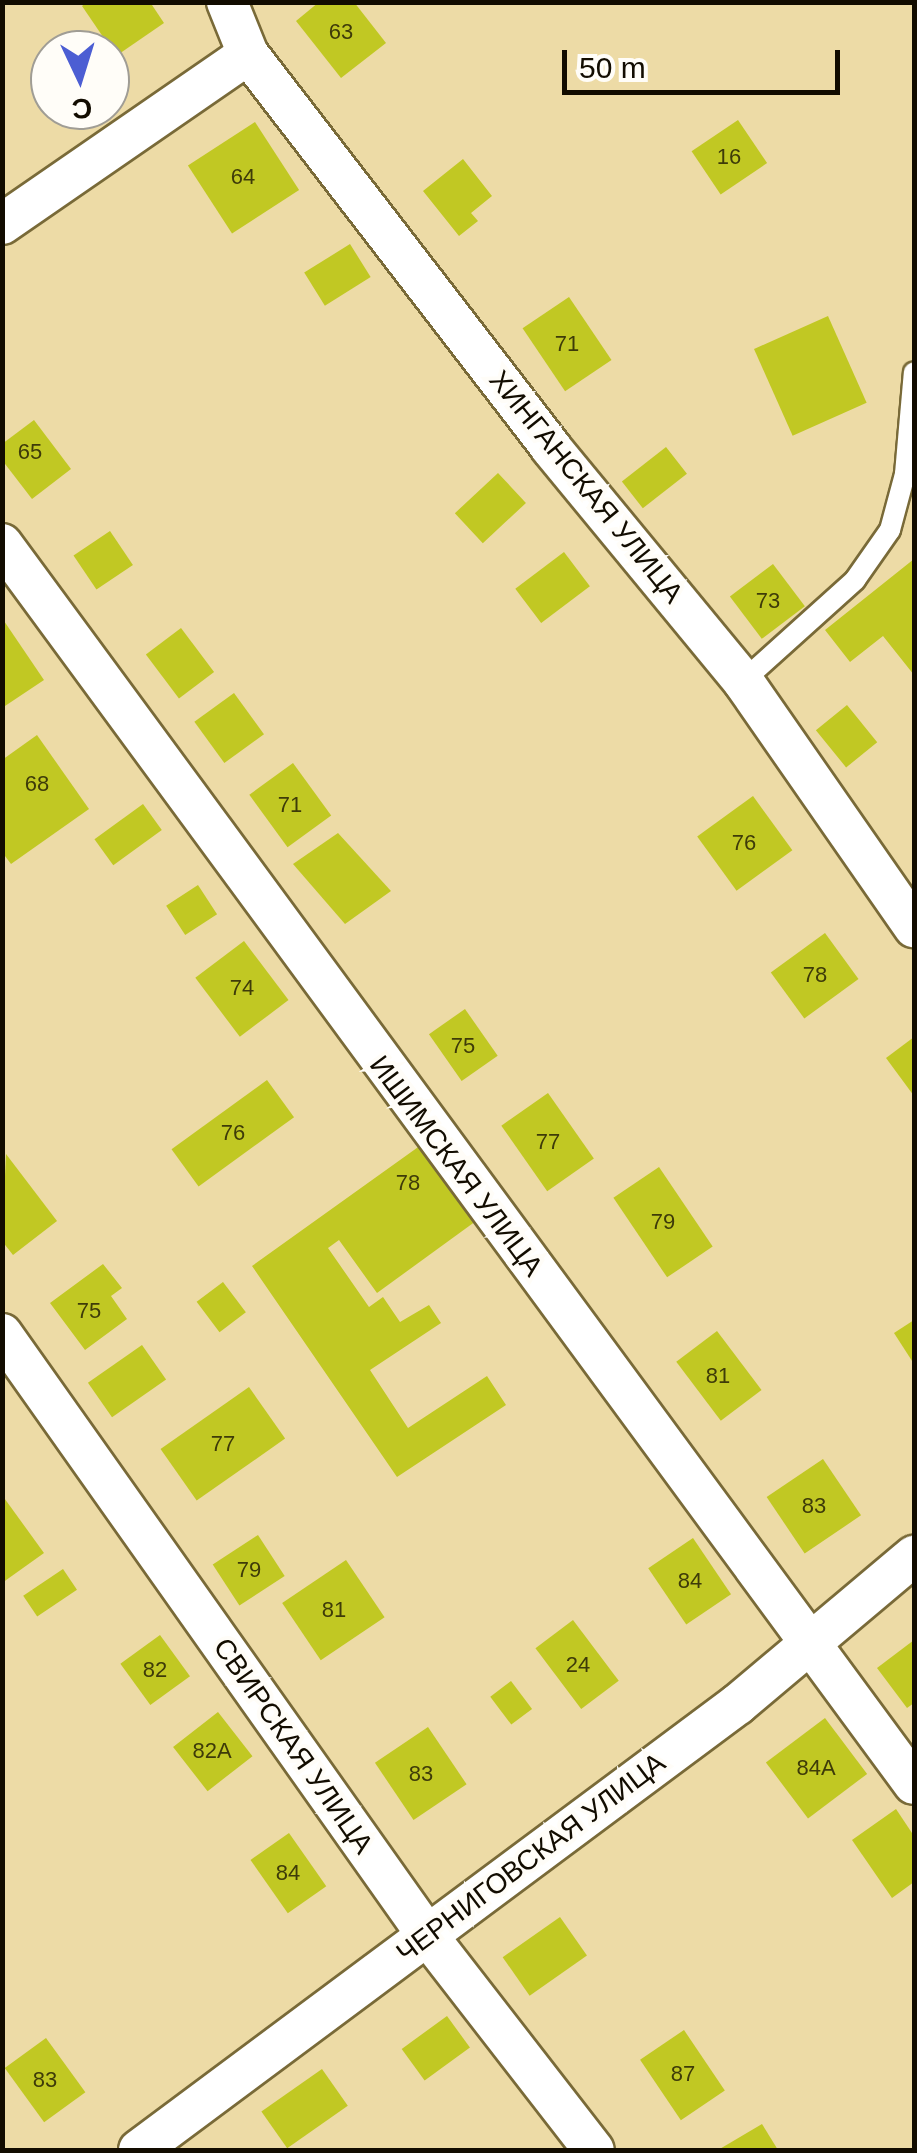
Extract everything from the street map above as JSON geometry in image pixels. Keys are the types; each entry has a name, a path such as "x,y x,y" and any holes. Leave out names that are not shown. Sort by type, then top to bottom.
{"street":[{"name":"ХИНГАНСКАЯ УЛИЦА","path":"226,2 248,54 551,448 743,681 914,928"},
{"path":"2,224 248,54"},
{"name":"ИШИМСКАЯ УЛИЦА","path":"2,544 914,1784"},
{"name":"СВИРСКАЯ УЛИЦА","path":"2,1334 427,1935 594,2150"},
{"name":"ЧЕРНИГОВСКАЯ УЛИЦА","path":"139,2150 738,1704 808,1640 914,1556"}],"lane":[{"path":"743,681 832,603 882,544 906,474 914,372"}],"building":[{"path":"87,2 150,2 164,23 130,46 130,30 98,30 82,6"},
{"path":"319,2 354,2 386,43 341,78 296,21"},
{"path":"738,120 767,163 721,194 692,151"},
{"path":"255,122 299,190 232,234 188,166"},
{"path":"463,159 492,196 471,213 478,221 459,236 423,191"},
{"path":"350,244 371,277 325,306 304,273"},
{"path":"569,297 611,360 565,391 523,328"},
{"path":"828,316 867,403 793,436 754,349"},
{"path":"34,420 71,469 32,499 2,460 2,444"},
{"path":"666,447 687,474 643,508 622,481"},
{"path":"498,473 526,503 483,543 455,513"},
{"path":"110,531 133,565 96,590 74,556"},
{"path":"564,552 590,586 541,623 515,589"},
{"path":"914,559 914,675 883,636 850,662 825,630"},
{"path":"773,564 805,606 762,639 730,596"},
{"path":"2,618 44,680 2,708"},
{"path":"181,628 214,672 179,698 146,654"},
{"path":"234,693 264,734 224,763 194,722"},
{"path":"847,705 877,742 846,767 816,730"},
{"path":"37,735 89,809 11,864 2,852 2,760"},
{"path":"293,763 331,816 288,847 249,795"},
{"path":"753,796 792,850 737,891 697,837"},
{"path":"143,804 162,830 113,865 94,839"},
{"path":"338,833 391,891 345,924 293,864"},
{"path":"198,885 217,914 185,935 166,906"},
{"path":"825,933 859,979 804,1018 771,972"},
{"path":"244,941 289,1000 240,1037 195,978"},
{"path":"465,1009 498,1056 462,1081 429,1034"},
{"path":"914,1037 914,1096 886,1058"},
{"path":"267,1080 294,1117 199,1187 172,1149"},
{"path":"548,1093 594,1159 547,1191 501,1126"},
{"path":"421,1145 476,1221 377,1293 339,1240 328,1248 369,1307 383,1297 400,1322 429,1305 441,1323 370,1370 408,1428 487,1376 506,1405 397,1477 252,1266"},
{"path":"6,1154 57,1221 13,1255 2,1241"},
{"path":"659,1167 713,1247 667,1277 613,1198"},
{"path":"103,1264 122,1288 111,1296 127,1319 85,1350 50,1303"},
{"path":"223,1282 246,1312 220,1332 197,1302"},
{"path":"914,1320 914,1364 894,1333"},
{"path":"717,1331 762,1390 721,1421 676,1362"},
{"path":"142,1345 166,1379 112,1417 88,1383"},
{"path":"249,1387 285,1439 197,1501 161,1449"},
{"path":"823,1459 861,1515 805,1553 767,1497"},
{"path":"2,1495 44,1553 2,1583"},
{"path":"258,1535 285,1576 239,1606 213,1564"},
{"path":"693,1538 731,1594 686,1625 648,1568"},
{"path":"346,1560 385,1617 321,1660 282,1603"},
{"path":"63,1569 77,1590 37,1617 23,1596"},
{"path":"573,1620 619,1681 581,1709 535,1648"},
{"path":"160,1635 190,1676 150,1705 120,1664"},
{"path":"914,1640 914,1703 907,1708 877,1668"},
{"path":"511,1681 532,1709 511,1725 490,1697"},
{"path":"218,1712 252,1756 208,1791 173,1747"},
{"path":"825,1718 867,1774 808,1818 766,1763"},
{"path":"428,1727 467,1784 414,1820 375,1763"},
{"path":"896,1809 914,1836 914,1882 892,1898 852,1840"},
{"path":"289,1833 326,1886 288,1913 250,1860"},
{"path":"560,1917 587,1956 530,1996 503,1957"},
{"path":"447,2016 470,2048 425,2080 402,2049"},
{"path":"684,2030 725,2091 681,2120 640,2060"},
{"path":"46,2038 85,2092 44,2122 5,2068"},
{"path":"322,2069 348,2106 287,2148 261,2111"},
{"path":"762,2124 778,2150 718,2150"}]}
